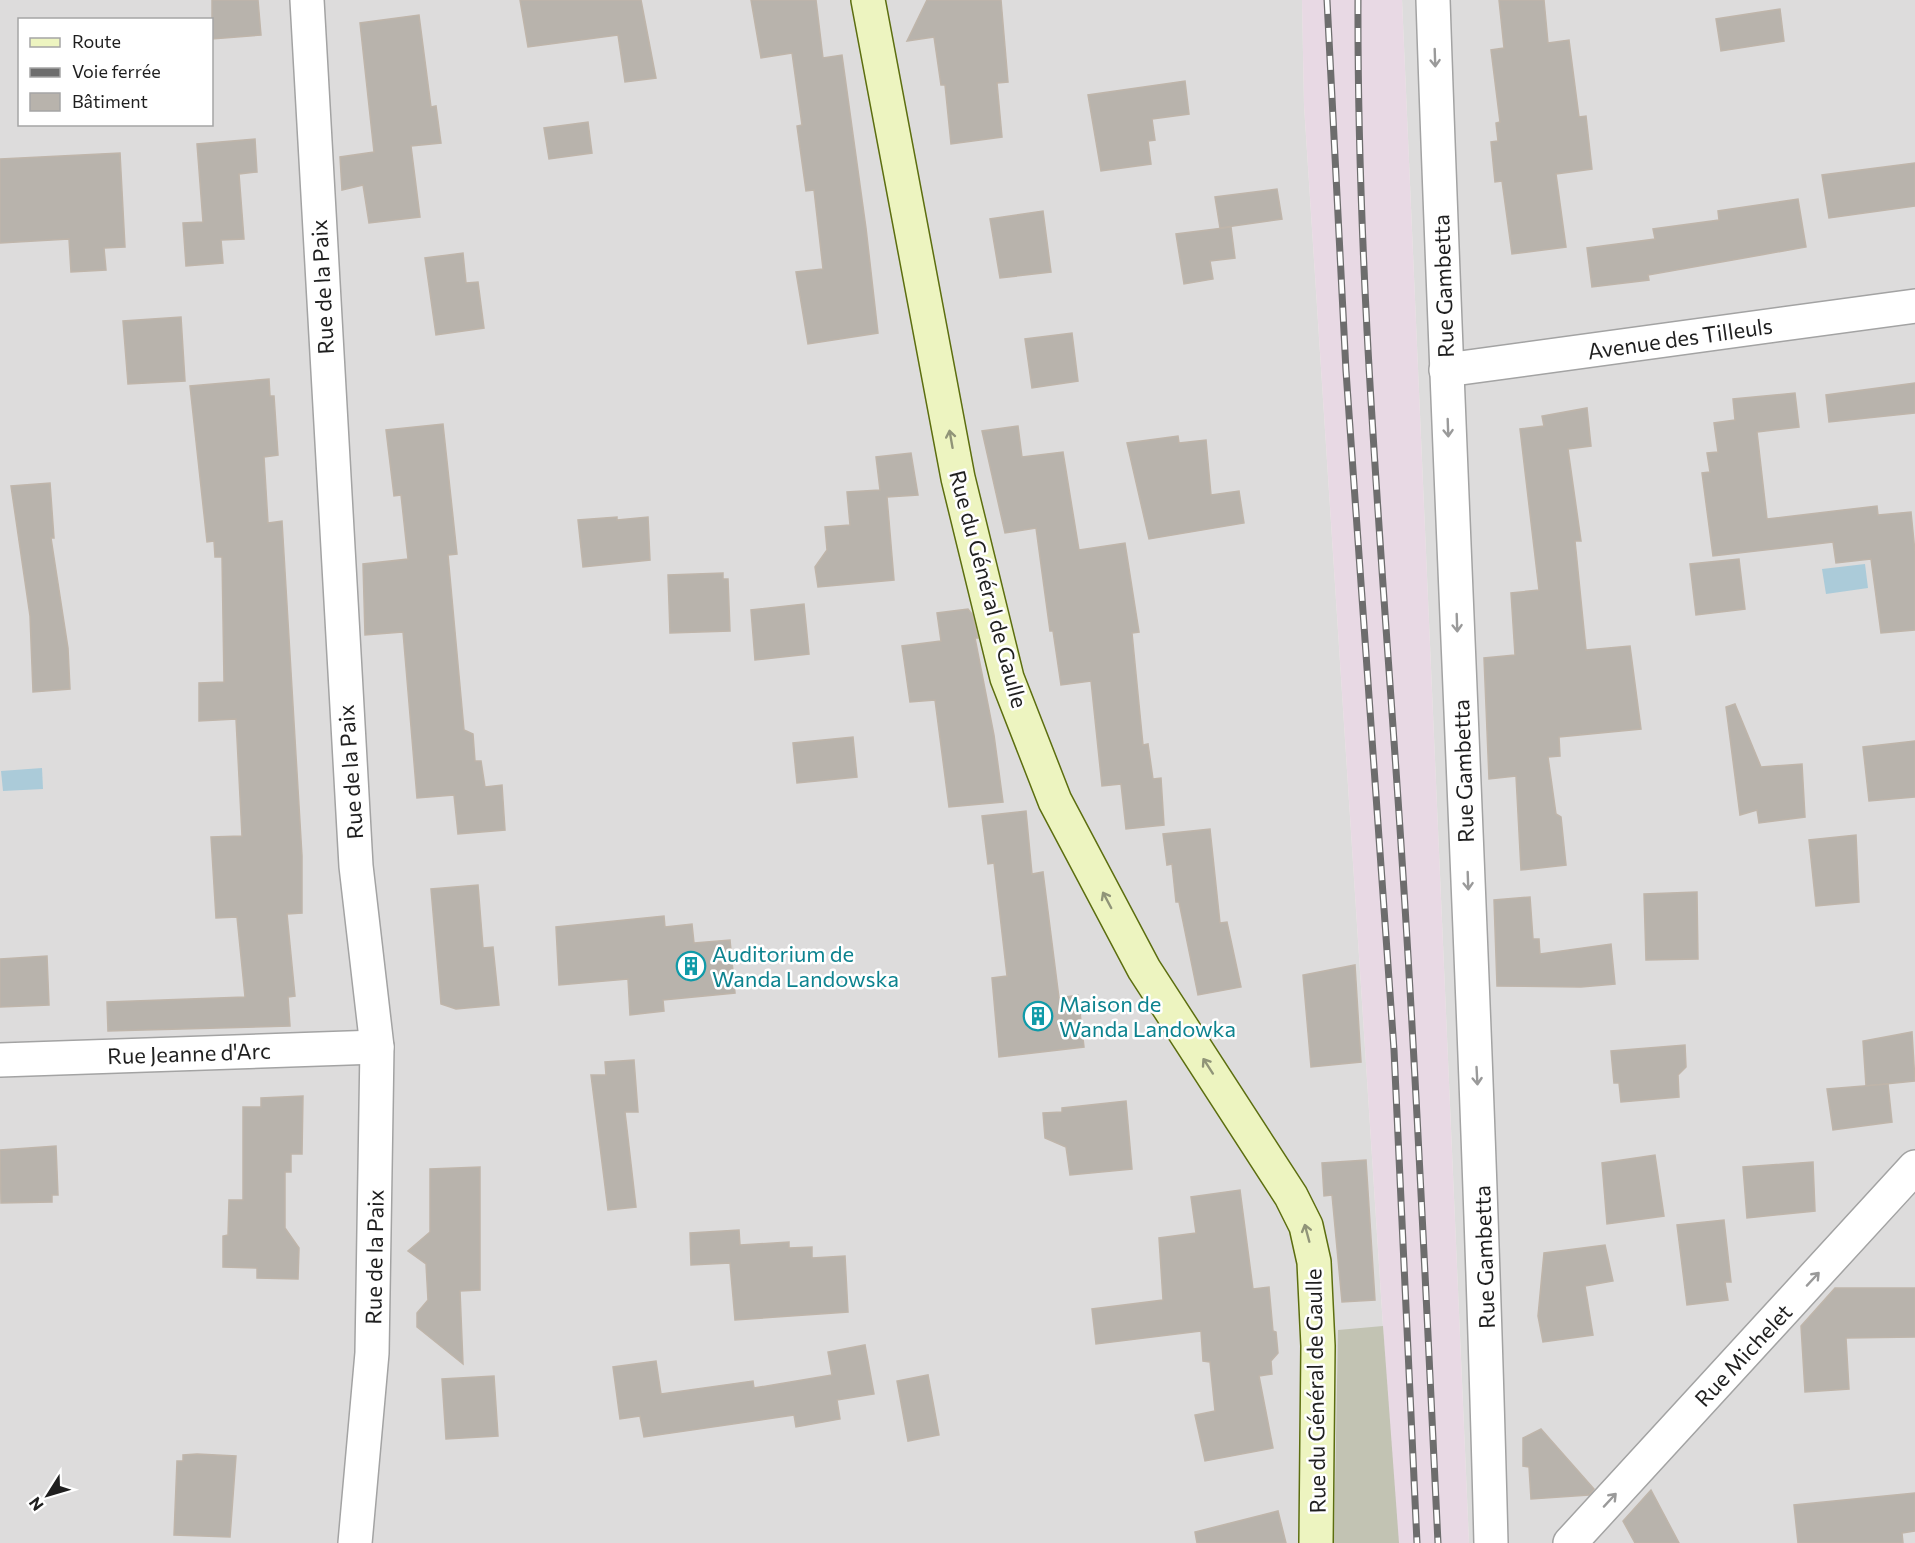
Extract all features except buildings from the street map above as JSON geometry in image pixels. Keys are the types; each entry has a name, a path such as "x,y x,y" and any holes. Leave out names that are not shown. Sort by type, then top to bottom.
{"street":[{"name":"Rue de la Paix","path":"307,0 356,866 377,1047 372,1353 355,1543"},
{"name":"Rue du Général de Gaulle","path":"868,0 958,478 1008,678 1054,801 1144,969 1291,1196 1306,1226 1314,1262 1318,1346 1316,1543"},
{"name":"Rue Gambetta","path":"1433,0 1446,370 1482,1198 1491,1543"},
{"name":"Avenue des Tilleuls","path":"1446,370 1915,306"},
{"name":"Rue Jeanne d'Arc","path":"0,1060 377,1047"},
{"name":"Rue Michelet","path":"1570,1543 1915,1167"}],"shaded area":[{"path":"0,0 1302,0 1304,105 1397,1543 0,1543"},
{"path":"1302,0 1402,0 1469,1543 1397,1543 1304,105"},
{"path":"1402,0 1915,0 1915,1543 1469,1543"},
{"path":"1383,1326 1399,1543 1334,1543 1338,1330"}],"water":[{"path":"1865,564 1868,588 1826,594 1822,569"},
{"path":"42,768 43,789 3,791 1,771"}],"railway":[{"path":"1327,0 1346,371 1394,1050 1417,1543"},
{"path":"1358,0 1365,300 1410,985 1438,1543"}],"place":[{"name":"Auditorium de Wanda Landowska","path":"691,966"},
{"name":"Maison de Wanda Landowka","path":"1038,1016"}]}
